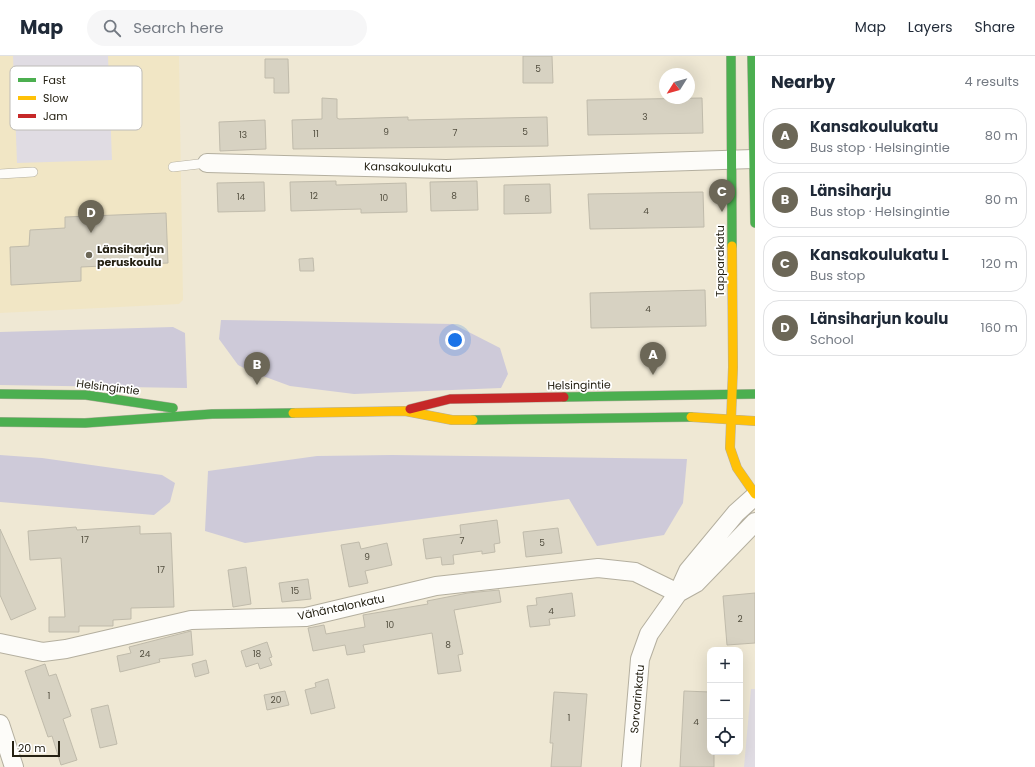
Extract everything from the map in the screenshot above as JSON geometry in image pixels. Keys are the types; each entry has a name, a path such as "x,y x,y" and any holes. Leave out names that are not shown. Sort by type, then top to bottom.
{"main road":[{"name":"Tapparakatu","path":"731,56 732,394 730,448 737,468 755,495"},
{"path":"752,56 755,222"},
{"name":"Helsingintie","path":"0,394 86,395 212,414"},
{"name":"Helsingintie","path":"405,411 450,399 755,394"},
{"name":"Helsingintie","path":"0,422 85,423 212,414 405,411 452,420 689,417 755,421"}],"street":[{"name":"Kansakoulukatu","path":"207,163 446,169 732,161 753,159"},
{"name":"Sorvarinkatu","path":"631,767 640,659 649,634 678,593 688,571 736,513 755,495"},
{"name":"Sorvarinkatu","path":"678,593 696,583 755,522"},
{"name":"Vähäntalonkatu","path":"0,643 43,652 66,649 191,620 306,617 436,586 598,568 635,572 678,593"},
{"path":"0,724 14,767"}],"lane":[{"path":"172,167 207,163"},
{"path":"0,174 33,172"}],"shaded area":[{"path":"0,56 179,56 183,300 179,304 0,313"},
{"path":"13,56 108,56 108,66 13,66"},
{"path":"16,130 111,130 112,160 17,163"},
{"path":"221,320 453,324 500,348 508,374 501,388 354,394 290,386 252,372 238,365 219,339"},
{"path":"173,327 185,333 187,388 0,385 0,332"},
{"path":"0,455 42,458 162,475 175,483 170,502 154,515 0,502"},
{"path":"392,455 687,459 683,503 664,535 597,546 569,499 245,543 205,531 208,471 317,456"},
{"path":"751,689 755,689 755,767 744,767"}],"building":[{"path":"523,56 552,56 553,83 523,83"},
{"path":"265,59 288,59 289,93 274,93 274,78 265,78"},
{"path":"322,98 337,99 337,118 339,119 408,117 408,120 547,117 548,146 293,149 292,120 322,119"},
{"path":"695,98 702,98 703,133 588,135 587,100 659,99 659,104 695,104"},
{"path":"265,120 266,149 220,151 219,122"},
{"path":"336,181 336,185 406,183 407,212 361,213 361,209 291,211 290,182"},
{"path":"477,181 478,210 431,211 430,182"},
{"path":"264,182 265,211 218,212 217,183"},
{"path":"550,184 551,213 504,214 504,185"},
{"path":"703,192 704,227 590,229 588,194"},
{"name":"Länsiharjun peruskoulu","path":"166,213 168,263 81,267 81,281 11,285 10,247 29,246 30,230 65,228 65,217"},
{"path":"313,258 314,271 300,271 299,259"},
{"path":"705,290 706,326 591,328 590,293"},
{"path":"497,520 500,543 494,544 495,552 482,554 482,551 453,555 454,564 442,565 441,557 426,559 423,539 461,534 460,525"},
{"path":"140,526 140,534 171,533 174,607 131,608 131,619 113,620 113,626 79,626 79,632 49,632 49,617 65,617 61,558 30,560 28,531 76,527 77,530"},
{"path":"558,528 562,553 526,557 523,532"},
{"path":"0,529 36,609 11,620 0,595"},
{"path":"359,542 361,549 387,543 392,565 365,571 368,583 349,587 341,545"},
{"path":"246,567 251,604 233,607 228,570"},
{"path":"308,579 311,599 282,602 279,583"},
{"path":"499,590 501,602 454,610 463,654 458,655 461,671 438,674 432,633 363,645 365,652 347,655 345,645 313,651 308,628 324,625 326,634 365,627 363,615 428,604 427,601 468,593"},
{"path":"572,593 575,616 549,619 550,625 530,627 527,606 537,605 536,598"},
{"path":"755,593 755,643 727,645 723,596"},
{"path":"191,631 193,655 159,659 160,662 120,672 117,656 131,653 129,647"},
{"path":"267,642 272,657 269,658 272,665 260,669 258,663 246,667 241,651"},
{"path":"206,660 209,673 195,677 192,664"},
{"path":"45,664 49,676 56,674 71,716 63,719 77,760 61,765 52,736 48,737 25,671"},
{"path":"328,679 335,708 311,714 305,690 316,687 315,683"},
{"path":"285,691 289,705 267,710 264,695"},
{"path":"684,691 707,692 707,755 714,755 714,767 680,767"},
{"path":"554,692 587,694 581,767 551,767 553,743 550,743"},
{"path":"108,705 117,744 100,748 91,709"}],"traffic: fast":[{"path":"731,56 732,246"},
{"path":"752,56 755,223"},
{"path":"0,394 86,395 173,408"},
{"path":"564,397 755,394"},
{"path":"0,422 85,423 212,414 293,413"},
{"path":"473,420 691,417"}],"traffic: slow":[{"path":"732,246 733,367 730,448 737,468 755,494"},
{"path":"293,413 405,411 452,420 473,420"},
{"path":"691,417 755,421"}],"traffic: jam":[{"path":"410,409 450,399 564,397"}],"place":[{"name":"Kansakoulukatu L","path":"722,212"},
{"name":"Länsiharjun koulu","path":"91,233"},
{"name":"Länsiharjun peruskoulu","path":"89,255"},
{"name":"Kansakoulukatu","path":"653,375"},
{"name":"Länsiharju","path":"257,385"}]}
